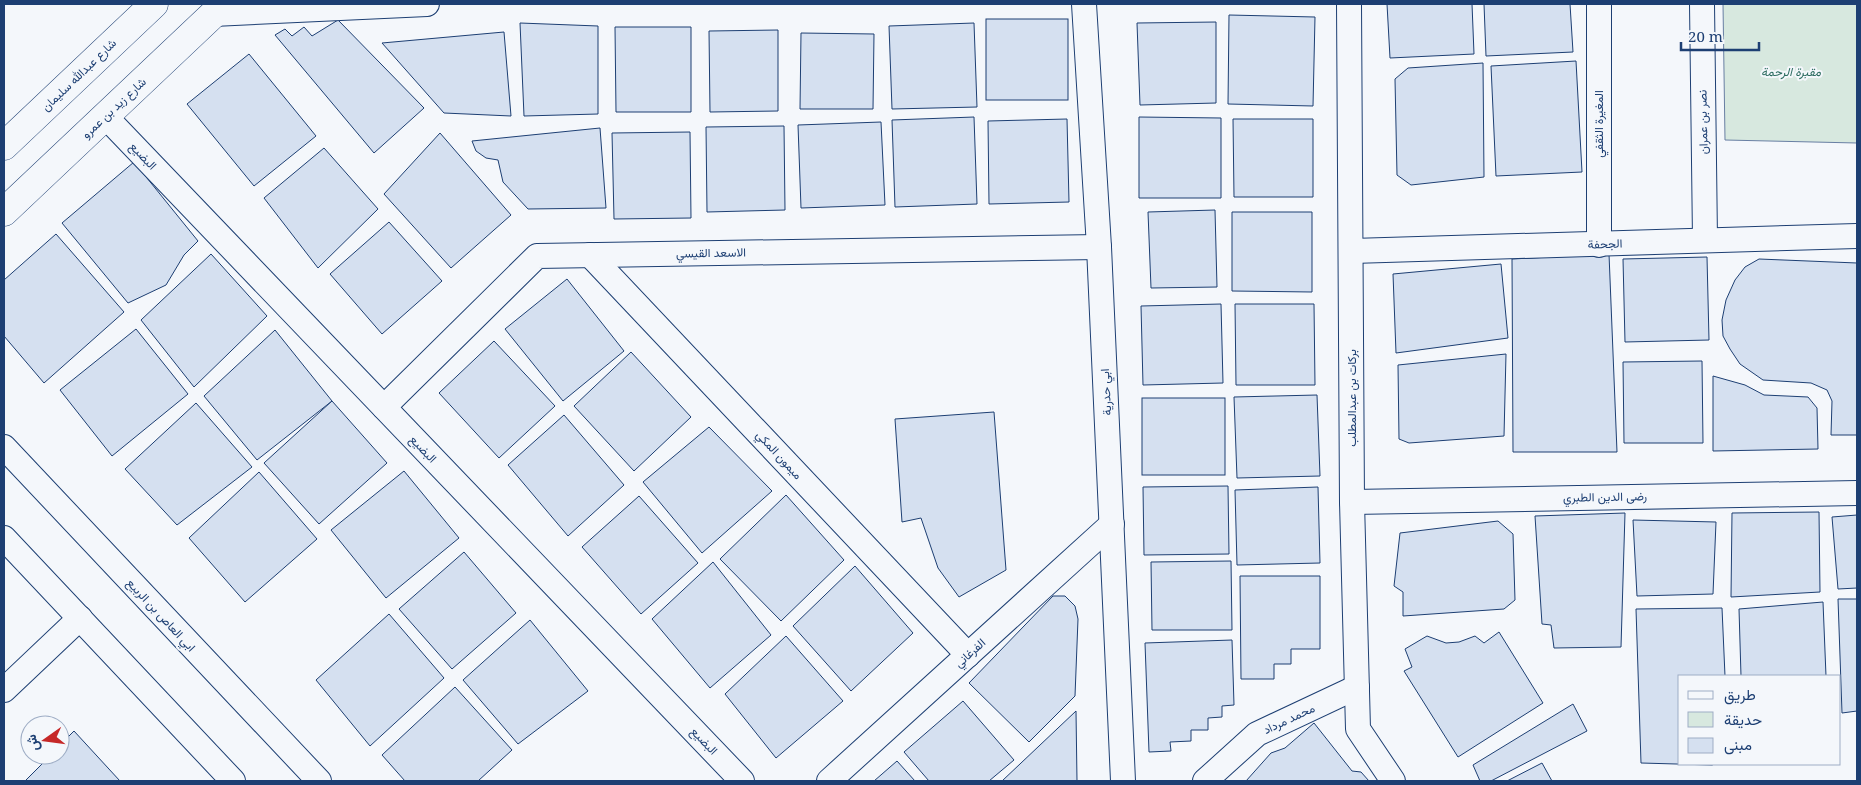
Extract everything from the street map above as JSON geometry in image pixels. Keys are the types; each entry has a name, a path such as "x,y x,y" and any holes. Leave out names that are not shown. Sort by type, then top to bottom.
{"main road":[{"name":"شارع عبدالله سليمان","path":"4,146 154,4"},
{"name":"شارع زيد بن عمرو","path":"4,212 218,9"}],"street":[{"path":"218,9 427,4"},
{"name":"ابي حدرية","path":"1084,4 1099,247 1123,781"},
{"name":"بركات بن عبدالمطلب","path":"1349,4 1352,251 1352,502 1358,730 1393,781"},
{"name":"المغيرة الثقفي","path":"1599,4 1599,244"},
{"name":"نصر بن عمران","path":"1702,4 1705,240"},
{"name":"البضيع","path":"105,116 742,781"},
{"name":"الجحفة","path":"1352,251 1857,236"},
{"name":"الاسعد القيسي","path":"384,407 537,256 1099,247"},
{"name":"ميمون المكي","path":"590,255 968,655"},
{"name":"ابي العاص بن الربيع","path":"4,447 318,781"},
{"name":"رضى الدين الطبري","path":"1352,502 1857,492"},
{"name":"الفرغاني","path":"829,781 1112,524"},
{"path":"4,538 234,781"},
{"path":"4,690 80,618"},
{"name":"محمد مرداد","path":"1205,781 1257,734 1357,687"}],"green space":[{"name":"مقبرة الرحمة","path":"1723,4 1857,4 1857,143 1725,140"}],"building":[{"path":"1387,4 1472,4 1474,54 1390,58"},
{"path":"1484,4 1570,4 1573,52 1486,56"},
{"path":"1229,15 1315,17 1313,106 1228,104"},
{"path":"986,19 1068,19 1068,100 986,100"},
{"path":"338,20 424,108 374,153 275,35 285,29 292,36 304,27 312,36"},
{"path":"1216,22 1216,103 1140,105 1137,23"},
{"path":"520,23 598,26 598,114 524,116"},
{"path":"974,23 977,107 892,109 889,26"},
{"path":"615,27 691,27 691,112 616,112"},
{"path":"778,30 778,111 710,112 709,31"},
{"path":"504,32 511,116 444,113 382,43"},
{"path":"801,33 874,34 873,109 800,109"},
{"path":"249,54 316,136 254,186 187,104"},
{"path":"1576,61 1582,172 1496,176 1491,66"},
{"path":"1483,63 1484,177 1411,185 1397,175 1395,79 1408,68"},
{"path":"974,117 977,204 895,207 892,120"},
{"path":"1139,117 1221,118 1221,198 1139,198"},
{"path":"1067,119 1069,202 989,204 988,121"},
{"path":"1233,119 1313,119 1313,197 1234,197"},
{"path":"881,122 885,205 801,208 798,125"},
{"path":"784,126 785,210 707,212 706,127"},
{"path":"600,128 606,208 528,209 503,182 498,160 486,158 476,151 472,141"},
{"path":"690,132 691,218 614,219 612,133"},
{"path":"440,133 511,215 451,268 384,194"},
{"path":"324,148 378,209 318,268 264,198"},
{"path":"134,162 198,241 184,255 166,285 128,303 62,223"},
{"path":"1215,210 1217,287 1151,288 1148,212"},
{"path":"1232,212 1312,212 1312,292 1232,291"},
{"path":"389,222 442,281 382,334 330,274"},
{"path":"56,234 124,312 44,383 4,336 4,280"},
{"path":"211,254 267,316 194,387 141,320"},
{"path":"1609,254 1617,452 1513,452 1512,259"},
{"path":"1707,257 1709,340 1625,342 1623,259"},
{"path":"1759,259 1857,263 1857,435 1831,435 1832,401 1827,390 1811,383 1763,380 1740,364 1730,349 1723,336 1722,320 1726,300 1735,280 1745,267"},
{"path":"1501,264 1508,338 1396,353 1393,274"},
{"path":"567,279 624,351 563,401 505,329"},
{"path":"1221,304 1223,383 1143,385 1141,306"},
{"path":"1235,304 1314,304 1315,385 1236,385"},
{"path":"136,329 188,394 112,456 60,390"},
{"path":"275,330 332,401 257,460 204,396"},
{"path":"494,341 555,406 499,458 439,393"},
{"path":"631,352 691,417 634,471 574,406"},
{"path":"1506,354 1504,436 1409,443 1399,439 1398,365"},
{"path":"1702,361 1703,443 1624,443 1623,362"},
{"path":"1713,376 1745,385 1764,395 1808,397 1817,408 1818,449 1713,451"},
{"path":"1317,395 1320,476 1237,478 1234,397"},
{"path":"1142,398 1225,398 1225,475 1142,475"},
{"path":"332,401 387,463 319,524 264,463"},
{"path":"196,403 252,467 177,525 125,469"},
{"path":"994,412 1006,570 959,597 938,568 921,518 902,522 895,419"},
{"path":"564,415 624,485 568,536 508,465"},
{"path":"709,427 772,491 702,553 643,482"},
{"path":"404,471 459,538 386,598 331,530"},
{"path":"259,472 317,539 245,602 189,538"},
{"path":"1228,486 1229,554 1144,555 1143,487"},
{"path":"1318,487 1320,563 1237,565 1235,490"},
{"path":"786,495 844,560 781,621 720,559"},
{"path":"639,496 698,563 641,614 582,547"},
{"path":"1819,512 1820,592 1731,597 1732,513"},
{"path":"1625,513 1621,647 1554,648 1551,625 1542,624 1535,516"},
{"path":"1857,515 1857,588 1838,589 1832,517"},
{"path":"1633,520 1716,522 1713,594 1637,596"},
{"path":"1498,521 1513,534 1515,600 1504,609 1403,616 1403,592 1394,586 1400,533"},
{"path":"464,552 516,613 452,669 399,609"},
{"path":"1231,561 1232,630 1152,630 1151,562"},
{"path":"713,562 771,635 710,688 652,619"},
{"path":"855,566 913,633 851,691 793,626"},
{"path":"1240,576 1320,576 1320,649 1291,649 1291,664 1274,664 1274,679 1241,679"},
{"path":"1053,596 1065,596 1075,606 1078,619 1075,696 1029,742 969,683"},
{"path":"1838,599 1857,599 1857,711 1842,713"},
{"path":"1823,602 1826,675 1741,675 1739,609"},
{"path":"1722,608 1725,675 1678,675 1678,764 1641,763 1636,609"},
{"path":"389,614 444,678 370,746 316,680"},
{"path":"530,620 588,691 518,744 463,680"},
{"path":"1499,632 1543,703 1458,757 1404,671 1412,667 1405,649 1427,636 1446,643 1459,642 1475,636 1484,643"},
{"path":"786,636 843,701 776,758 725,694"},
{"path":"1232,640 1234,705 1222,706 1222,717 1208,718 1208,730 1191,730 1191,741 1170,742 1171,751 1149,752 1145,643"},
{"path":"455,687 512,750 478,781 405,781 382,755"},
{"path":"963,701 1014,760 989,781 929,781 904,752"},
{"path":"1573,704 1587,731 1491,781 1480,781 1473,765"},
{"path":"1076,711 1077,781 1002,781"},
{"path":"1314,723 1352,771 1361,772 1369,781 1246,781 1271,753 1285,748"},
{"path":"74,731 120,781 25,781 41,765 70,765 70,735"},
{"path":"897,761 915,781 874,781"},
{"path":"1542,763 1552,781 1507,781"}]}
